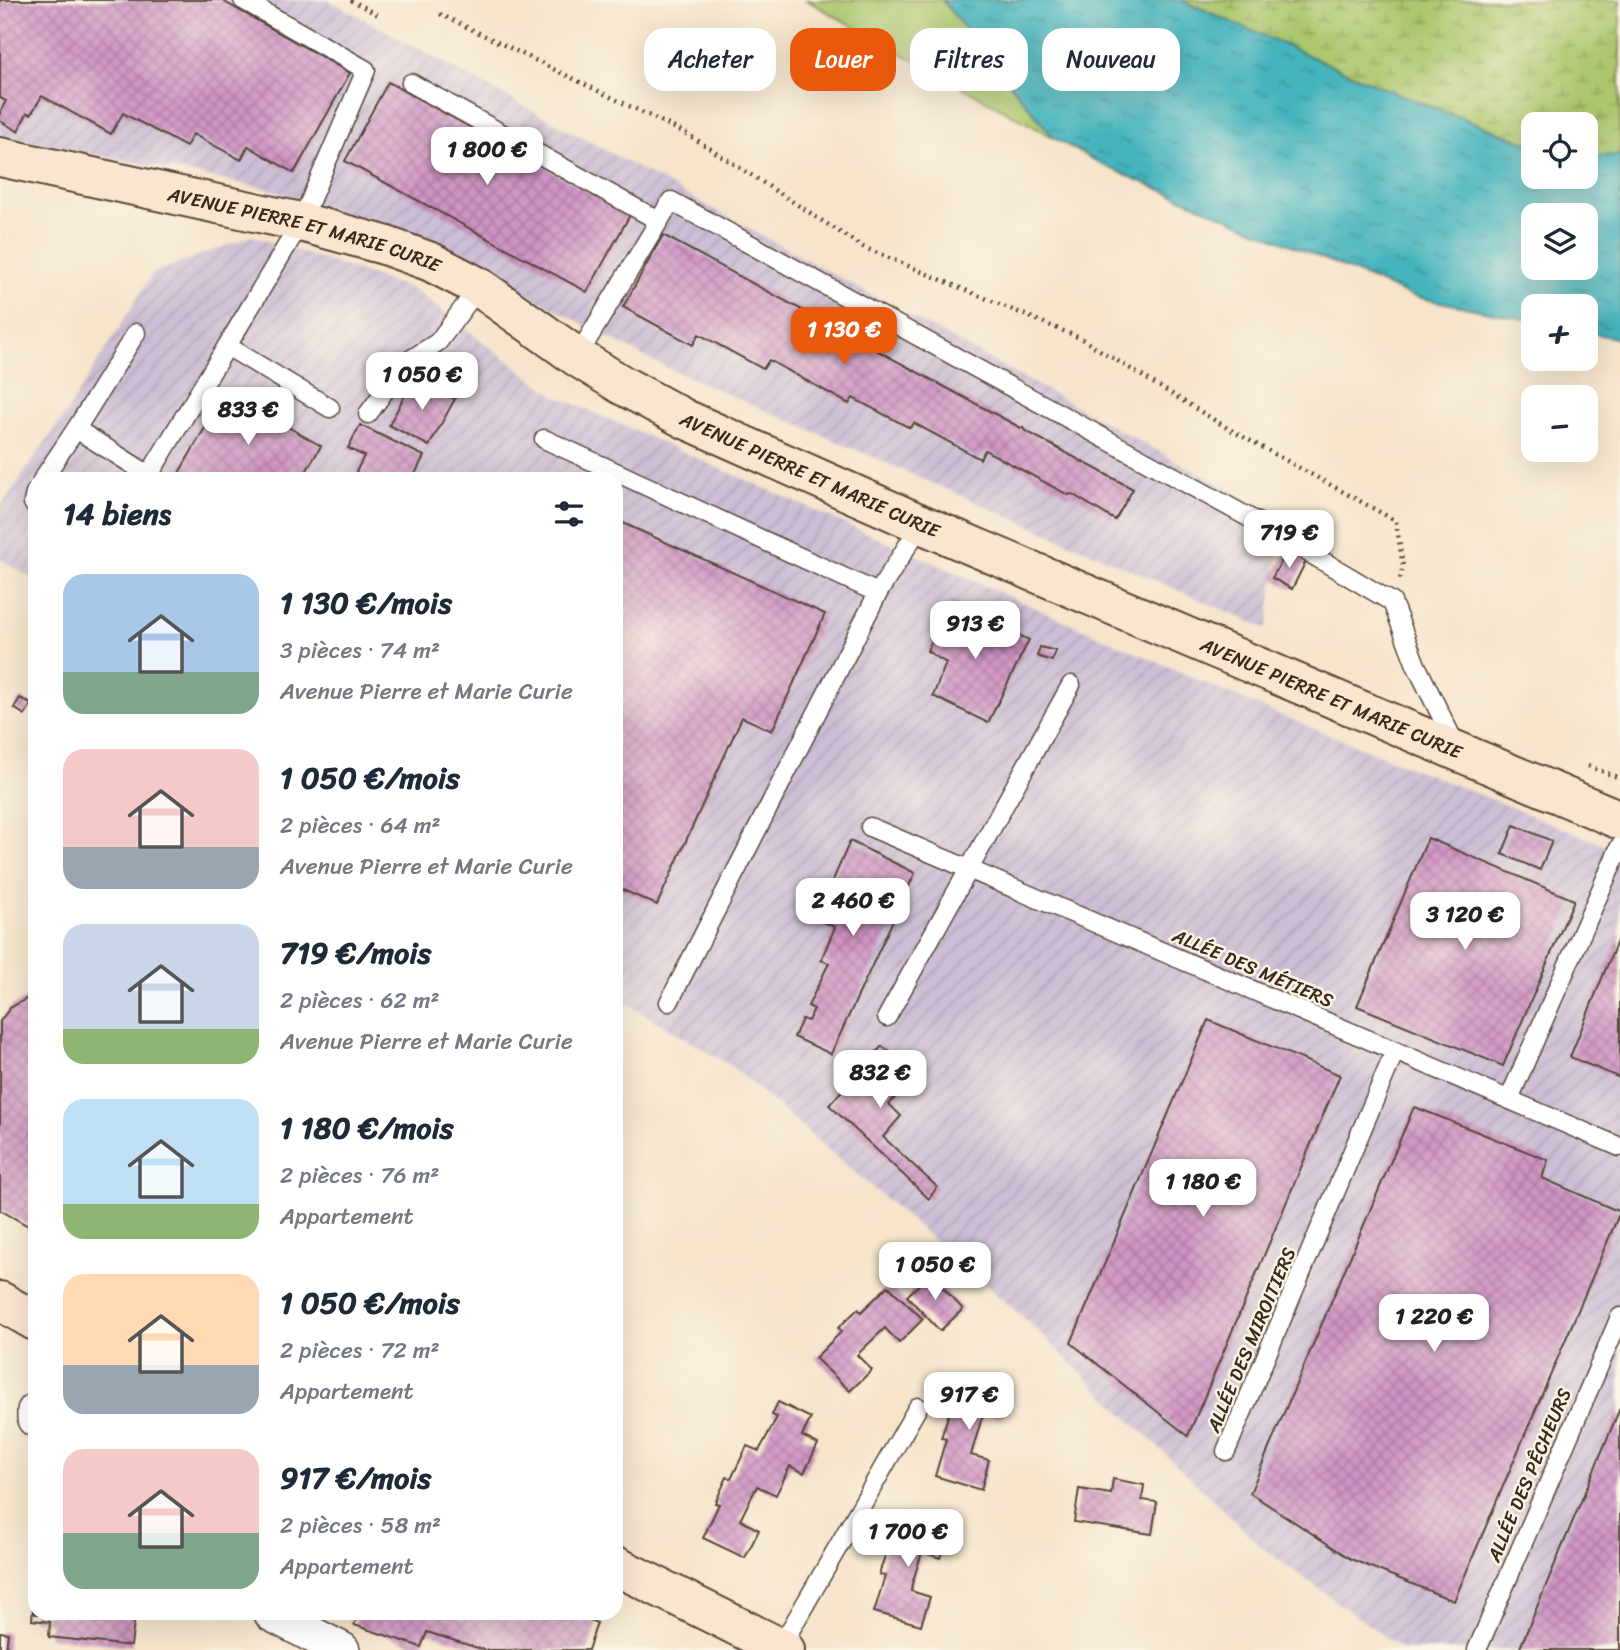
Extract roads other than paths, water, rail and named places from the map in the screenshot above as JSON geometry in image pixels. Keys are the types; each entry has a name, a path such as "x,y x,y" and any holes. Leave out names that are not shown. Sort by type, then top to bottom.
{"main road":[{"name":"AVENUE PIERRE ET MARIE CURIE","path":"0,157 293,235 384,245 431,262 479,287 577,357 622,385 685,419 921,524 1620,820"},
{"path":"0,1301 28,1317"},
{"path":"623,1569 782,1649"}],"street":[{"path":"284,1620 342,1650"}],"lane":[{"path":"151,472 293,235 366,70 243,0"},
{"path":"411,83 659,221"},
{"path":"577,357 671,201 1257,522 1392,602 1416,664 1458,751"},
{"path":"368,414 405,363 438,342 479,287"},
{"path":"47,472 136,333"},
{"path":"228,346 330,408"},
{"path":"76,429 144,472"},
{"path":"544,439 616,472"},
{"path":"623,475 878,593"},
{"path":"669,1002 878,593 921,524"},
{"path":"887,1017 1071,685"},
{"name":"ALLÉE DES MÉTIERS","path":"870,827 1620,1147"},
{"path":"1509,1099 1620,846"},
{"name":"ALLÉE DES MIROITIERS","path":"1226,1451 1395,1051"},
{"name":"ALLÉE DES PÊCHEURS","path":"1477,1650 1620,1317"},
{"path":"782,1649 918,1407"}],"water":[{"path":"942,0 1181,0 1388,90 1521,140 1521,189 1598,189 1598,156 1620,155 1620,339 1598,334 1598,294 1521,294 1521,319 1411,296 1105,166 1054,138 1016,91 1028,91 1028,28 965,28"}]}
